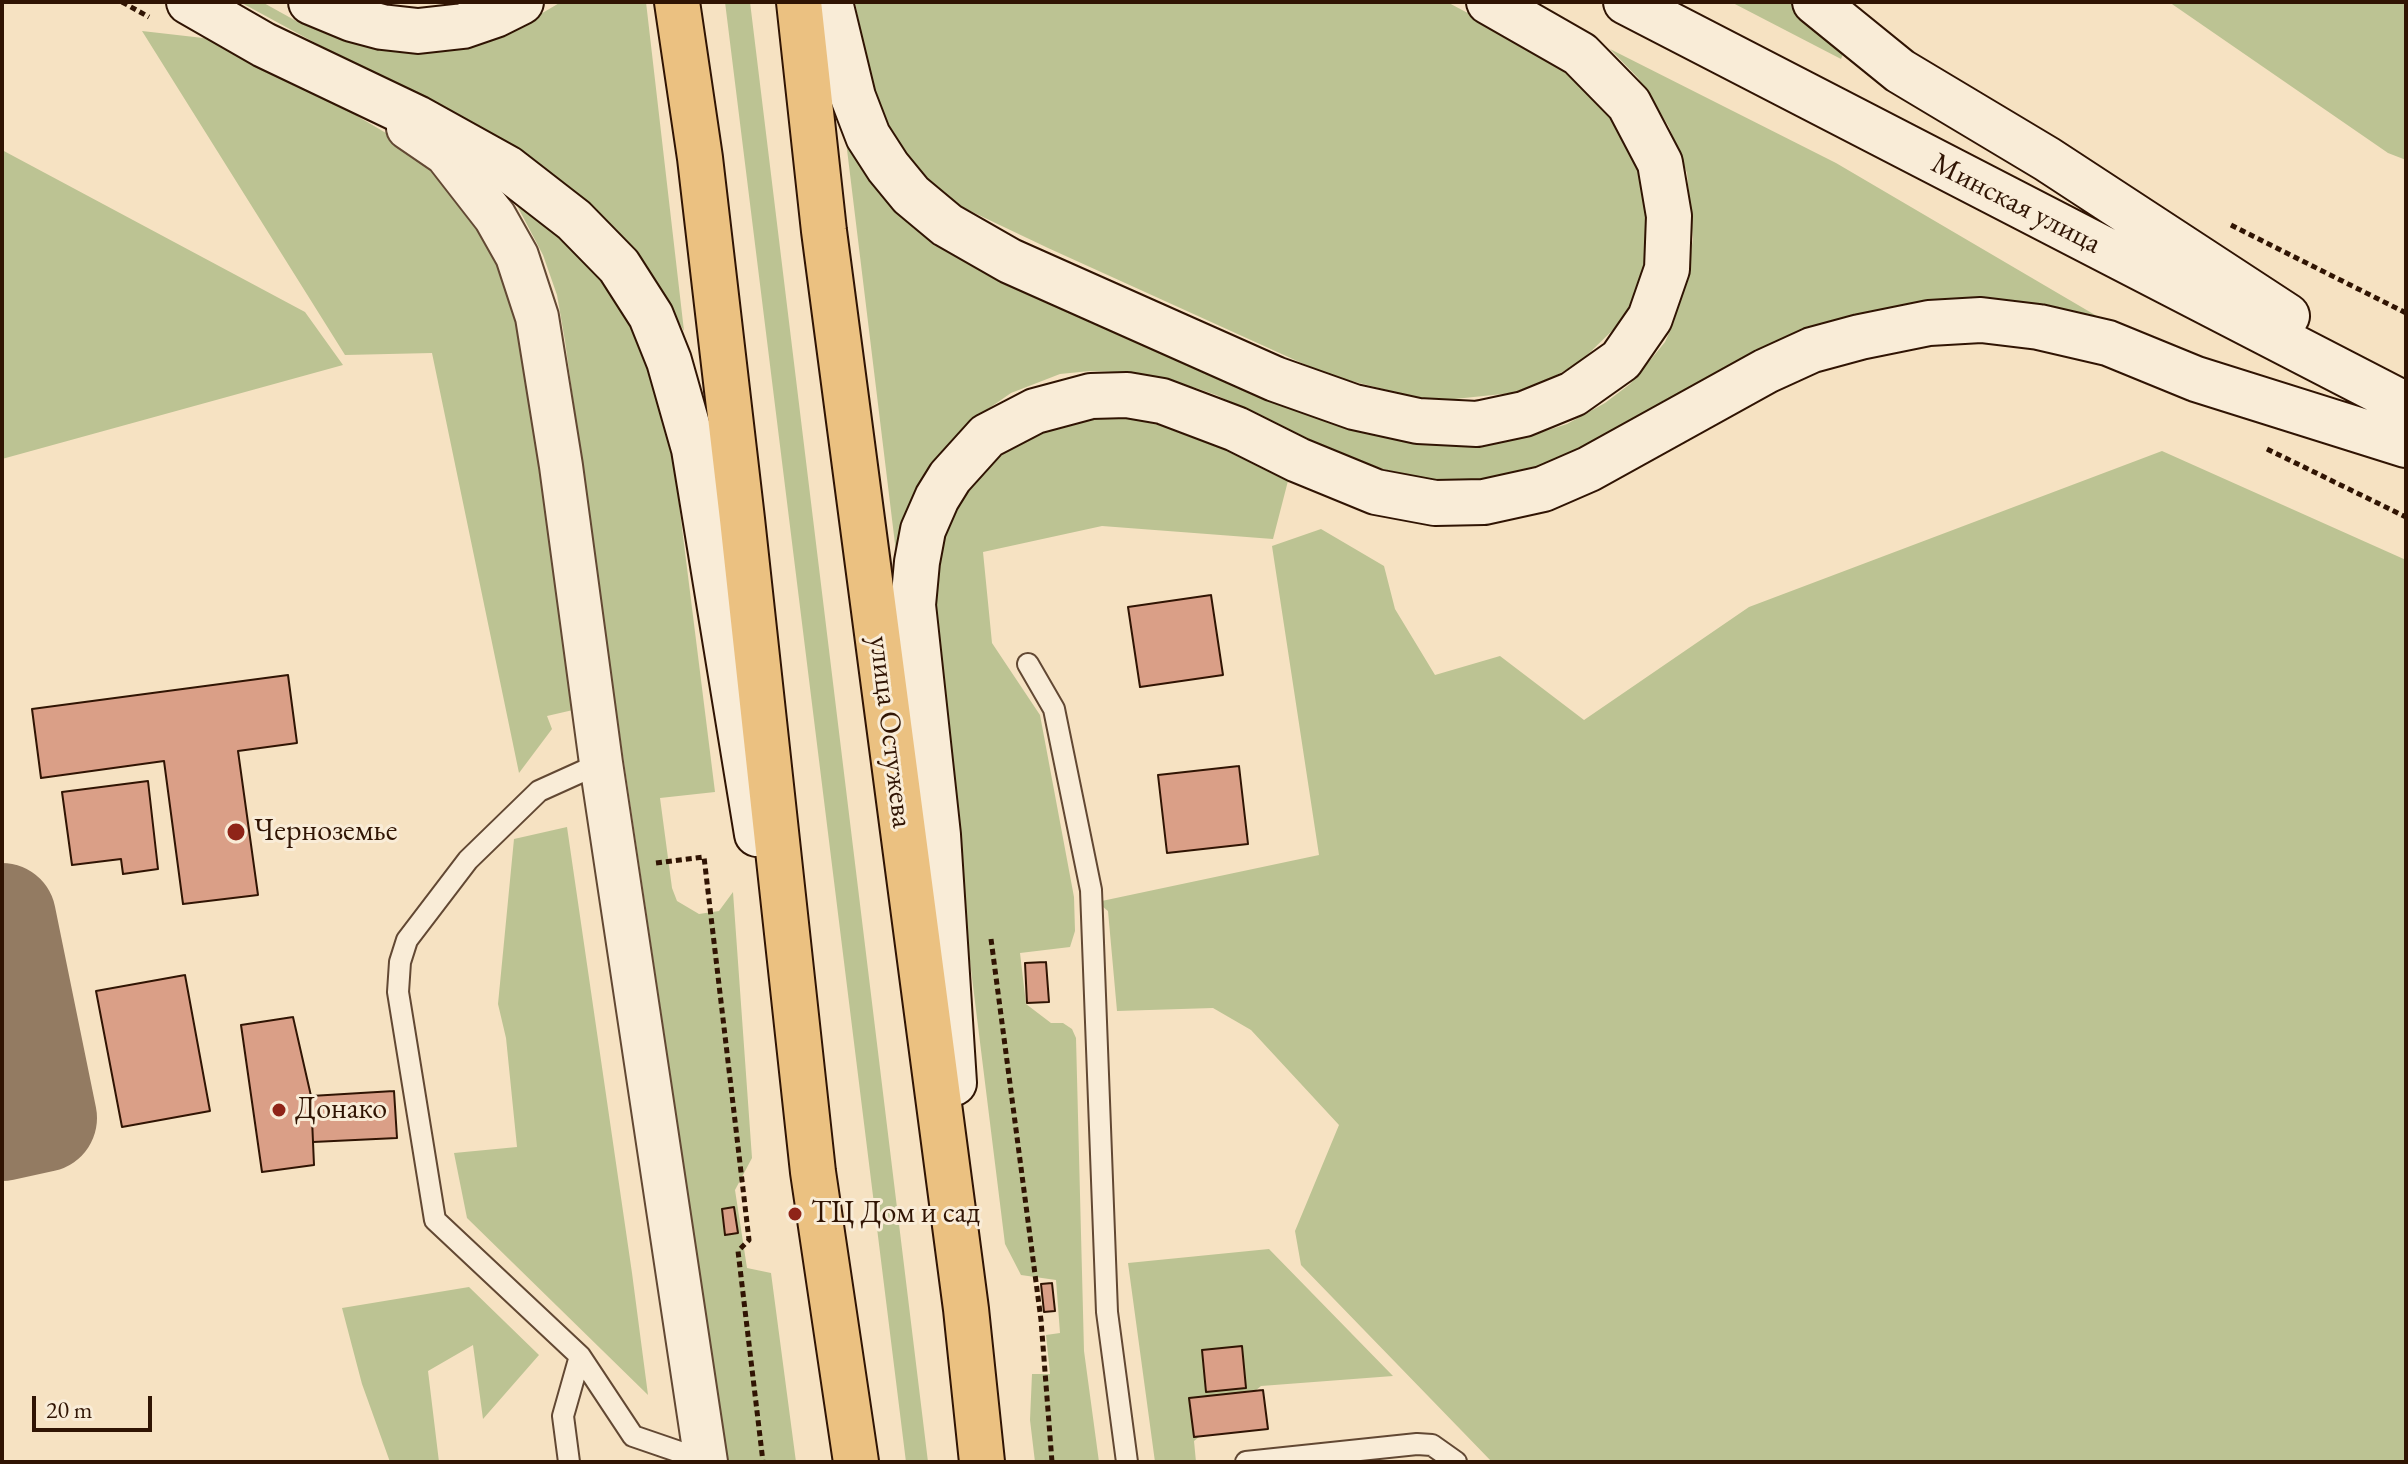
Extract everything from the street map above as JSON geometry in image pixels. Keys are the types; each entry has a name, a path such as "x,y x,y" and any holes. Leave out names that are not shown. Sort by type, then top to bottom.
{"main road":[{"path":"677,2 702,174 813,1172 856,1462"},
{"name":"улица Остужева","path":"799,2 824,231 966,1309 982,1462"},
{"path":"813,1172 826,1462"},
{"path":"966,1309 992,1462"}],"street":[{"path":"311,2 352,19 382,27 418,31 463,26 521,2"},
{"path":"830,2 853,97 868,136 911,195 947,225 1010,261 1275,379 1367,410 1418,421 1477,424 1524,414 1573,394 1621,360 1650,318 1667,269 1669,216 1660,163 1629,104 1580,54 1489,2"},
{"name":"Минская улица","path":"1626,2 2406,405"},
{"path":"1815,2 1900,71 2047,159 2406,394"},
{"path":"169,10 264,45 417,118 507,168 574,220 592,238 619,266 651,316 669,361 694,449 813,1172"},
{"path":"338,80 446,154 489,207 517,256 534,305 544,355 601,763 706,1462"},
{"path":"966,1309 944,909 913,605 923,530 932,509 950,477 987,436 1035,411 1091,396 1127,395 1162,401 1236,429 1298,460 1376,492 1435,503 1484,502 1543,489 1589,469 1766,371 1812,350 1929,323 1981,320 2039,327 2108,343 2196,379 2406,445"}],"lane":[{"path":"1028,664 1054,709 1091,890 1107,1312 1127,1462"},
{"path":"601,763 539,791 468,860 407,940 400,962 398,992 435,1220 580,1356 633,1436 706,1462"},
{"path":"569,1462 563,1416 580,1356"},
{"path":"1246,1462 1417,1444 1432,1445 1456,1462"}],"path":[{"path":"122,2 169,10"},
{"path":"2265,448 2406,517"},
{"path":"617,868 704,857 749,1240 738,1251 763,1462"},
{"path":"988,923 1041,1320 1052,1462"}],"green space":[{"path":"240,2 262,2 298,22 356,42 517,28 561,2 646,2 684,331 653,279 617,230 575,192 525,157"},
{"path":"725,2 750,2 928,1462 906,1462"},
{"path":"855,2 1447,2 1547,55 1591,93 1607,112 1635,158 1644,181 1651,243 1638,294 1620,323 1580,362 1548,380 1512,393 1445,400 1418,398 1328,375 1048,248 964,208 944,194 907,160 876,107"},
{"path":"1731,2 1790,2 1845,50 1841,59"},
{"path":"2169,2 2406,2 2406,160 2388,153"},
{"path":"142,31 212,39 313,90 391,136 454,185 508,280 534,404 573,710 547,716 552,729 519,773 432,353 345,355"},
{"path":"1610,49 1836,163 2107,322 2040,304 1998,300 1949,299 1870,312 1825,326 1554,463 1497,480 1440,481 1351,459 1196,388 1116,372 1060,374 1011,393 975,418 953,440 932,467 896,552 845,133 865,174 891,206 907,218 1225,380 1279,405 1367,432 1422,443 1479,444 1539,433 1567,424 1605,403 1630,384 1643,369 1665,342 1674,322 1693,239 1687,173 1669,127 1655,104 1638,78"},
{"path":"2,150 305,312 343,365 2,459"},
{"path":"512,196 548,221 621,301 654,371 673,456 715,792 660,798 672,888 677,901 699,914 719,911 733,892 752,1158 735,1190 747,1268 771,1273 796,1462 728,1462 609,661 565,341 557,295 543,255"},
{"path":"1137,416 1192,432 1289,477 1273,539 1102,526 983,552 992,643 1040,715 1074,897 1075,931 1070,947 1020,953 1026,1004 1051,1023 1063,1023 1072,1029 1076,1038 1084,1351 1099,1462 1035,1462 1030,1420 1032,1374 1050,1374 1046,1335 1060,1333 1056,1280 1021,1275 1005,1244 963,905 934,633 934,583 940,547 956,508 982,469 1035,432 1074,417"},
{"path":"2162,451 2406,560 2406,1462 1492,1462 1301,1265 1295,1231 1339,1125 1251,1030 1213,1008 1117,1011 1108,911 1097,902 1319,855 1272,546 1321,529 1384,566 1395,609 1435,675 1500,656 1584,720 1749,607"},
{"path":"567,827 648,1395 467,1218 454,1153 517,1147 506,1038 498,1004 514,839"},
{"path":"1269,1249 1393,1376 1261,1386 1194,1441 1196,1462 1155,1462 1128,1263"},
{"path":"469,1287 539,1355 483,1419 473,1345 428,1371 439,1462 390,1462 362,1384 342,1308"}],"building":[{"path":"1211,595 1223,675 1140,687 1128,607"},
{"path":"288,675 297,743 238,751 258,895 183,904 164,761 41,778 32,709"},
{"path":"1239,766 1248,844 1167,853 1158,775"},
{"path":"148,781 158,869 123,874 121,859 72,865 62,792"},
{"path":"1046,962 1049,1002 1027,1003 1025,963"},
{"path":"185,975 210,1111 122,1127 96,991"},
{"path":"293,1017 311,1096 314,1165 262,1172 241,1025"},
{"path":"394,1091 397,1138 313,1142 311,1096"},
{"path":"734,1207 738,1233 725,1235 722,1209"},
{"path":"1052,1283 1055,1311 1044,1312 1041,1284"},
{"path":"1242,1346 1246,1388 1206,1392 1202,1350"},
{"path":"1263,1390 1268,1429 1194,1437 1189,1398"}],"taxiway":[{"path":"2,917 43,1118 2,1127"}],"place":[{"name":"Черноземье","path":"236,832"},
{"name":"Донако","path":"279,1110"},
{"name":"ТЦ Дом и сад","path":"795,1214"}]}
